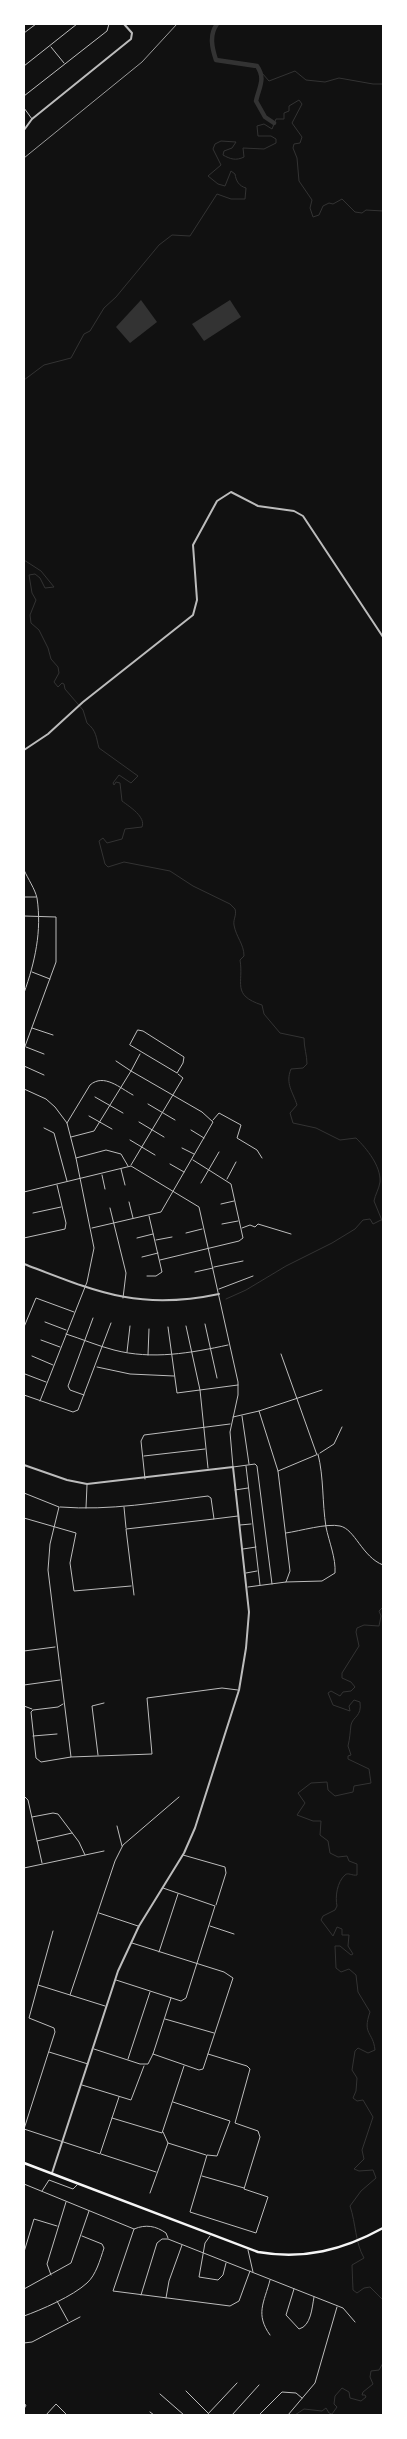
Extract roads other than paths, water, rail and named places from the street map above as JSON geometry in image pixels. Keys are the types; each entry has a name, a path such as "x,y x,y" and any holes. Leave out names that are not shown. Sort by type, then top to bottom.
{"main road":[{"path":"24,2163 77,2185 248,2249 274,2254 306,2255 350,2244 383,2228"}],"street":[{"path":"24,34 36,24"},
{"path":"24,66 77,24"},
{"path":"24,96 109,29 109,24"},
{"path":"24,130 32,119 131,39 132,33 124,24"},
{"path":"50,46 64,64"},
{"path":"24,108 32,119"},
{"path":"24,750 48,734 76,707 193,615 197,600 193,545 217,501 231,492 258,506 294,511 303,516 383,638"},
{"path":"24,870 36,897 37,916 37,954 24,992"},
{"path":"24,897 36,897"},
{"path":"24,916 53,916 57,919 57,958 24,1048 44,1054"},
{"path":"32,972 50,979"},
{"path":"32,1027 53,1035"},
{"path":"24,1192 130,1166 183,1078 130,1046 136,1033 141,1030 184,1057 177,1074"},
{"path":"72,1137 91,1133 100,1122 141,1053"},
{"path":"116,1061 212,1120"},
{"path":"24,1066 44,1074"},
{"path":"67,1123 92,1083 104,1079 133,1095"},
{"path":"24,1089 46,1099 55,1107 67,1123 72,1137 92,1228 94,1248 85,1287 40,1401"},
{"path":"95,1097 123,1113"},
{"path":"148,1104 175,1120"},
{"path":"92,1228 161,1212 212,1125 212,1120 219,1113 241,1124 237,1138 257,1150 262,1158"},
{"path":"89,1116 112,1129"},
{"path":"139,1122 164,1137"},
{"path":"44,1128 54,1133 67,1182"},
{"path":"191,1130 204,1138"},
{"path":"130,1140 155,1155"},
{"path":"182,1148 195,1155"},
{"path":"52,2175 115,1980 139,1926 183,1854 195,1828 239,1690 247,1640 248,1586 235,1490 231,1424 238,1385 214,1268 197,1205 130,1166 121,1154 109,1150 76,1158"},
{"path":"201,1184 219,1152"},
{"path":"160,1260 241,1240 242,1228 231,1184 226,1179 192,1160"},
{"path":"226,1179 236,1162"},
{"path":"170,1164 184,1172"},
{"path":"121,1169 125,1185"},
{"path":"102,1174 105,1189"},
{"path":"24,1238 65,1229 66,1223 56,1184"},
{"path":"220,1204 235,1201"},
{"path":"129,1202 133,1219"},
{"path":"33,1213 62,1207"},
{"path":"110,1208 126,1274 123,1298"},
{"path":"147,1276 161,1274 160,1260 149,1215"},
{"path":"222,1224 240,1221"},
{"path":"242,1228 250,1225 256,1227 258,1224 291,1234"},
{"path":"186,1233 204,1228"},
{"path":"137,1238 154,1234"},
{"path":"155,1240 172,1237"},
{"path":"142,1258 158,1253"},
{"path":"195,1272 243,1261"},
{"path":"24,1264 85,1287 123,1298 154,1302 177,1301 219,1294"},
{"path":"218,1289 253,1276"},
{"path":"24,1327 36,1298 75,1312"},
{"path":"84,1395 70,1390 68,1386 93,1318"},
{"path":"45,1322 67,1330"},
{"path":"24,1395 75,1412 78,1410 112,1323"},
{"path":"205,1324 217,1378"},
{"path":"127,1353 130,1326"},
{"path":"186,1326 200,1390 208,1471"},
{"path":"168,1327 178,1394 238,1385"},
{"path":"148,1356 149,1330"},
{"path":"66,1334 104,1347 148,1356 172,1355 230,1345"},
{"path":"41,1340 60,1348"},
{"path":"248,1586 322,1581 334,1575 335,1568 326,1527 321,1492 323,1478 318,1454 281,1354"},
{"path":"32,1356 54,1365"},
{"path":"96,1367 130,1374 175,1376"},
{"path":"25,1374 47,1382"},
{"path":"232,1417 259,1411 322,1390"},
{"path":"259,1411 278,1471 290,1571 286,1582"},
{"path":"242,1415 260,1585"},
{"path":"145,1478 142,1436 231,1424"},
{"path":"278,1471 318,1454 334,1444 342,1428"},
{"path":"143,1456 206,1448"},
{"path":"24,1465 67,1480 87,1484 247,1465 257,1466 272,1584"},
{"path":"86,1508 87,1484"},
{"path":"235,1490 249,1488"},
{"path":"24,1493 60,1507 86,1508 124,1506 208,1496 212,1500 214,1519"},
{"path":"124,1506 134,1595"},
{"path":"60,1507 48,1554 48,1570 60,1680 71,1757"},
{"path":"126,1529 238,1516"},
{"path":"24,1518 76,1535 70,1563 74,1591 132,1586"},
{"path":"240,1525 253,1523"},
{"path":"285,1533 340,1526 347,1529 370,1559 383,1565"},
{"path":"242,1549 256,1547"},
{"path":"246,1573 258,1571"},
{"path":"24,1651 57,1646"},
{"path":"24,1685 60,1680"},
{"path":"33,1710 31,1713 33,1736 38,1761 43,1762 71,1757 152,1754 146,1701 149,1696 222,1688 239,1690"},
{"path":"98,1756 92,1706 104,1702"},
{"path":"24,1706 33,1710 58,1708 63,1704"},
{"path":"33,1736 57,1734"},
{"path":"24,1796 28,1800 42,1864"},
{"path":"70,1995 115,1861 122,1847 178,1797"},
{"path":"32,1817 56,1813 81,1845 85,1855"},
{"path":"117,1826 122,1847"},
{"path":"37,1841 72,1833"},
{"path":"24,1868 104,1851"},
{"path":"115,1980 181,2001 186,1998 226,1873 225,1867 183,1854"},
{"path":"162,1888 215,1906"},
{"path":"159,1952 178,1893"},
{"path":"98,1912 139,1926"},
{"path":"209,1926 234,1934"},
{"path":"53,1931 28,2015 30,2019 55,2029 24,2129 157,2173"},
{"path":"131,1942 228,1974 233,1978 203,2069 199,2070 184,2066 154,2054"},
{"path":"38,1985 106,2007"},
{"path":"128,2059 150,1991"},
{"path":"81,2085 119,2097 132,2099 144,2065 148,2064 154,2054 171,1998"},
{"path":"164,2018 215,2034"},
{"path":"93,2048 144,2065"},
{"path":"49,2051 88,2064"},
{"path":"208,2054 248,2066 250,2069 234,2123"},
{"path":"150,2193 168,2143 163,2132 184,2066"},
{"path":"100,2154 119,2097"},
{"path":"173,2102 258,2132 260,2137 244,2189"},
{"path":"112,2118 158,2134 163,2132"},
{"path":"168,2143 207,2156 217,2156 230,2121"},
{"path":"201,2175 268,2197 258,2231 254,2233 190,2212 201,2175 207,2156"},
{"path":"42,2192 49,2180 73,2189 77,2185"},
{"path":"24,2184 134,2229 142,2226 154,2227 166,2233 168,2239"},
{"path":"51,2275 47,2264 57,2226 66,2202"},
{"path":"24,2289 70,2263 82,2236 89,2211"},
{"path":"24,2252 34,2219 57,2226"},
{"path":"134,2229 113,2291 234,2305 239,2301 250,2271"},
{"path":"210,2235 205,2243 198,2274 200,2278 220,2279 227,2262"},
{"path":"24,2316 57,2301 86,2284 99,2263 104,2248 102,2244 82,2236"},
{"path":"141,2295 157,2243 162,2239 168,2239 338,2306 347,2311 356,2322"},
{"path":"166,2298 169,2281 182,2244"},
{"path":"248,2249 254,2272"},
{"path":"270,2335 262,2322 261,2314 271,2279"},
{"path":"294,2289 286,2315 299,2329 303,2328 308,2322 315,2297"},
{"path":"57,2301 69,2322"},
{"path":"288,2415 317,2378 338,2306"},
{"path":"24,2343 32,2342 80,2317"},
{"path":"186,2391 208,2414 237,2383"},
{"path":"232,2415 259,2386"},
{"path":"259,2415 282,2392 296,2393 303,2398"},
{"path":"160,2394 184,2415"},
{"path":"24,2404 26,2406 24,2409"},
{"path":"46,2415 56,2404 67,2415"},
{"path":"150,2412 154,2415"}],"waterway":[{"path":"217,24 212,37 212,46 216,60 257,66 261,79 256,101 265,117 274,123"},
{"path":"262,73 269,81 295,71 306,80 325,82 339,78 383,84"},
{"path":"24,380 44,365 71,358 84,334 90,331 104,308 116,297 159,245 172,235 190,236 217,194 231,199 245,199 246,188 240,185 235,174 231,171 225,186 218,184 208,176 221,165 213,149 215,144 221,141 236,142 232,148 224,151 223,155 236,159 244,157 243,148 264,149 276,143 276,139 271,136 258,136 257,126 264,124 272,129 276,119 284,119 284,113 289,111 289,106 299,100 302,104 292,123 302,137 300,143 294,144 293,148 297,158 299,181 312,200 310,208 313,217 319,215 323,206 329,203 333,204 342,199 355,212 362,213 366,210 383,211"},
{"path":"24,560 41,571 54,587 45,588 40,578 35,574 29,575 32,593 36,600 30,615 31,623 39,630 51,659 58,667 59,673 54,682 58,687 62,683 64,684 65,689 83,710 87,723 97,738 99,748 138,776 131,783 119,775 113,783 114,785 116,782 120,783 122,801 140,816 143,823 142,827 125,829 122,839 107,843 103,838 99,841 105,864 108,867 124,862 170,871 193,886 230,904 235,909 234,925 244,952 244,956 240,960 242,992 252,1001 262,1005 264,1014 280,1033 304,1038 307,1064 303,1068 291,1069 289,1074 290,1088 297,1105 290,1113 293,1123 316,1128 340,1140 356,1138 360,1142 376,1164 380,1176 374,1201 383,1223"},
{"path":"226,1299 332,1243 355,1229 363,1220 370,1219 373,1224 381,1220"},
{"path":"383,1607 379,1611 381,1616 379,1626 364,1625 357,1628 359,1646 342,1673 342,1678 351,1682 355,1687 351,1691 343,1692 340,1696 331,1691 328,1693 333,1705 350,1711 349,1706 354,1700 360,1702 360,1711 351,1725 348,1746 351,1755 348,1756 348,1759 369,1769 371,1783 354,1786 353,1792 335,1796 328,1790 327,1782 311,1783 298,1793 305,1803 297,1815 313,1821 321,1821 320,1835 328,1841 330,1853 338,1857 347,1856 349,1861 357,1864 357,1875 346,1874 340,1882 337,1890 337,1906 335,1910 323,1916 321,1920 333,1936 337,1927 342,1929 342,1935 349,1935 348,1946 353,1954 351,1955 340,1946 335,1946 336,1968 341,1972 349,1969 356,1975 358,1992 370,2012 367,2025 375,2050 368,2053 358,2048 355,2051 352,2070 357,2078 356,2091 353,2098 357,2101 363,2100 373,2117 362,2150 364,2159 354,2169 359,2171 373,2170 376,2178 361,2191 350,2206 359,2246 364,2258 352,2265 353,2290 357,2293 364,2288 370,2287 383,2300"},
{"path":"295,2415 304,2409 322,2411 326,2408 332,2414 337,2407 334,2404 335,2396 342,2388 349,2392 350,2398 361,2401 366,2397 362,2395 363,2392 373,2384 370,2377 371,2371 379,2370 383,2363"}],"railway":[{"path":"24,158 142,62 177,24"}]}
